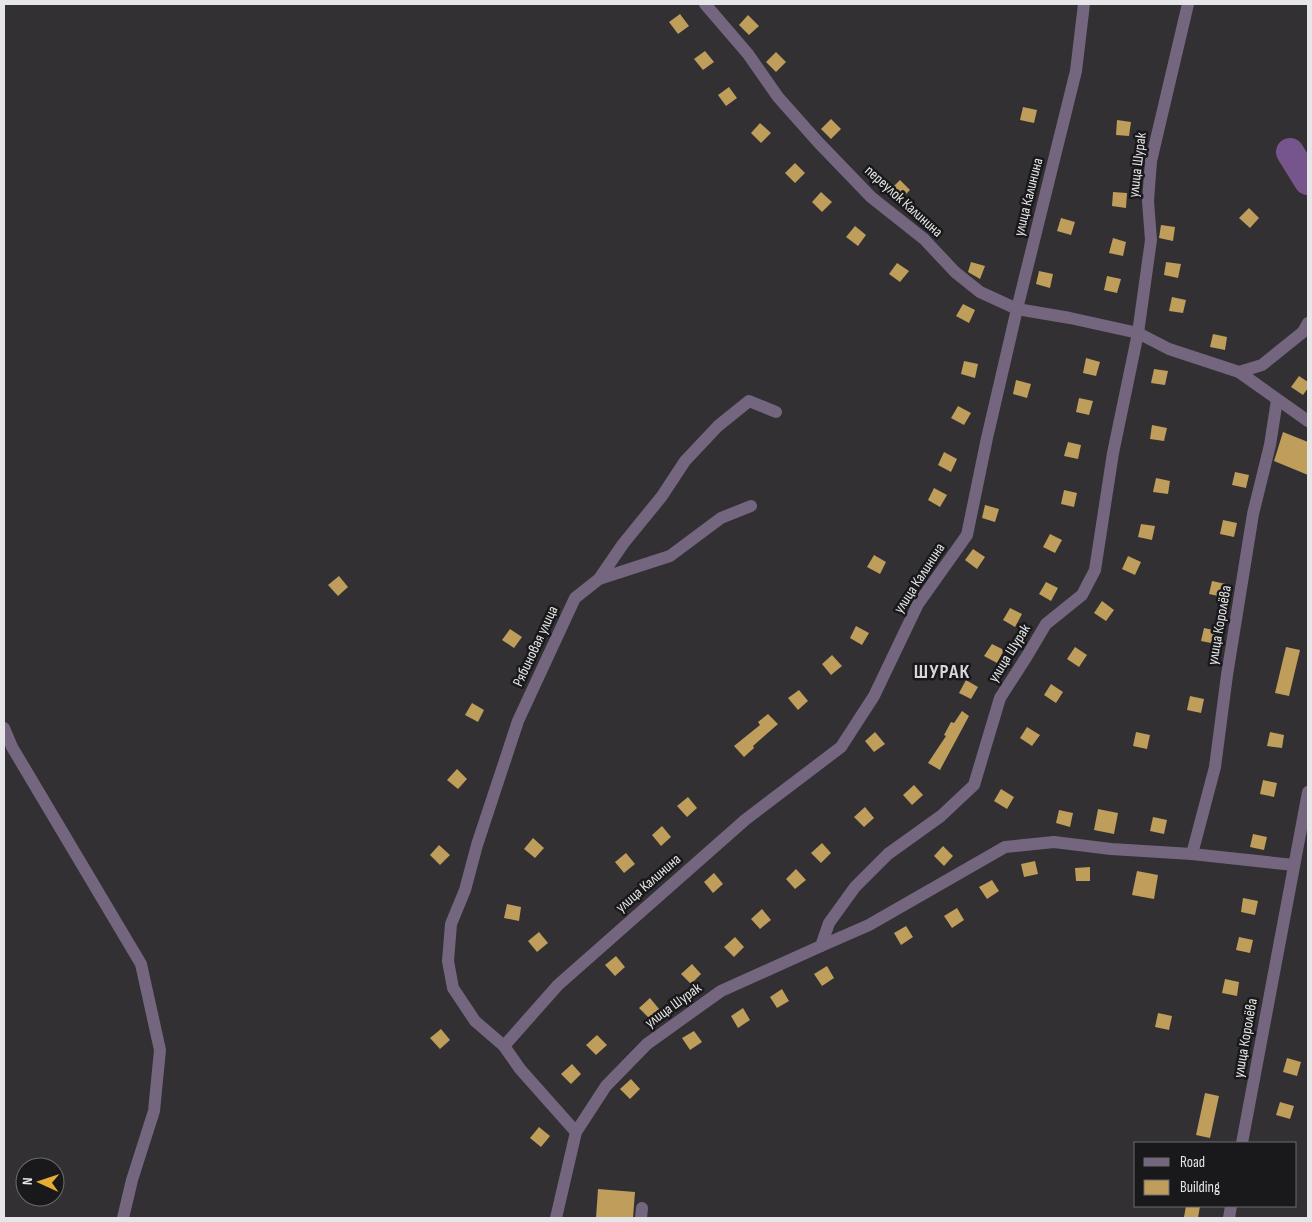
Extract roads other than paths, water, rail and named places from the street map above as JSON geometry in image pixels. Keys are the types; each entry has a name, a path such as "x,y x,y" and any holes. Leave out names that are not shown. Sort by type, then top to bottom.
{"street":[{"name":"переулок Калинина","path":"705,4 748,54 778,97 818,142 871,197 924,239 955,272 980,292 1017,309 1070,318 1138,334"},
{"name":"улица Калинина","path":"504,1046 558,985 745,820 840,747 874,696 918,604 967,535 1017,309 1076,71 1084,4"},
{"name":"улица Шурак","path":"821,946 829,923 855,887 888,854 941,816 974,785 1000,698 1046,624 1082,595 1095,570 1113,453 1138,334 1151,240 1148,201 1151,161 1188,4"},
{"path":"1239,372 1262,365 1303,332 1308,323"},
{"path":"1138,334 1169,349 1239,372 1308,422"},
{"name":"улица Королёва","path":"1192,854 1215,767 1254,514 1270,445 1276,400"},
{"name":"Рябиновая улица","path":"504,1046 475,1021 453,988 448,962 451,924 465,890 477,845 518,721 576,598 598,579 662,496 685,461 718,426 749,401 776,412"},
{"path":"598,579 670,556 721,518 751,506"},
{"path":"4,728 12,747 141,964 160,1050 154,1111 132,1180 123,1218"},
{"name":"улица Королёва","path":"1242,1142 1308,792"},
{"name":"улица Шурак","path":"576,1132 606,1086 647,1044 721,991 869,925 1005,848 1054,842 1111,849 1192,854 1294,865"},
{"path":"504,1046 520,1069 576,1132 556,1218"}],"waterway":[{"name":"ШУРАК","path":"1290,152 1308,181"}],"district":[{"name":"ШУРАК","path":"942,671"}]}
